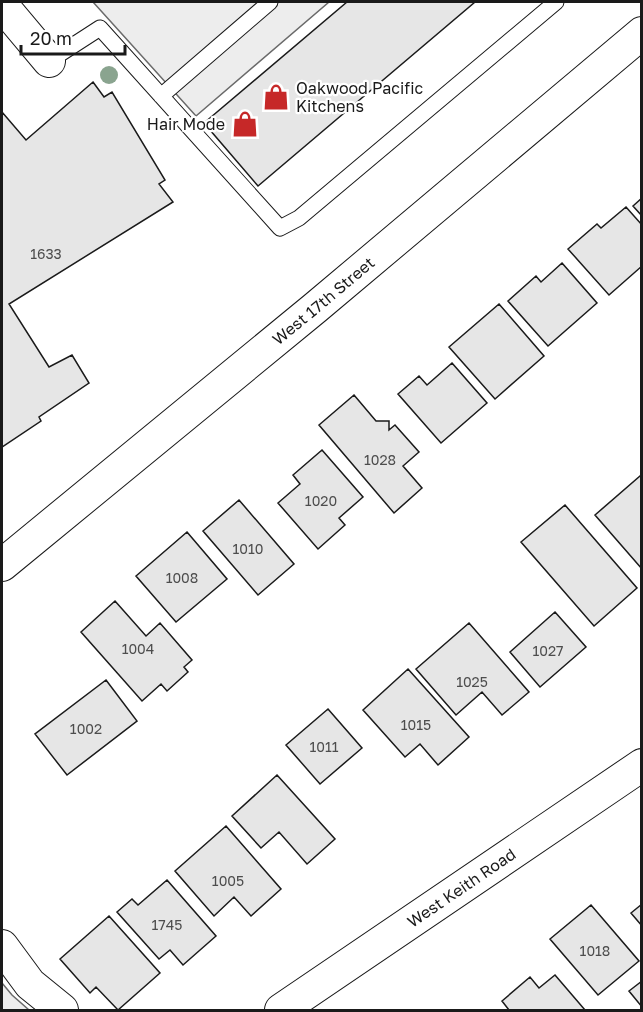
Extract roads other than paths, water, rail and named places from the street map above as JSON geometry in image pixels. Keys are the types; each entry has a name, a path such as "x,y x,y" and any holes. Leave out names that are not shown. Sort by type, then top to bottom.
{"street":[{"path":"2,5 49,61"},
{"name":"West 17th Street","path":"2,565 315,308 642,33"},
{"name":"West Keith Road","path":"281,1011 642,765"},
{"path":"2,946 30,984 62,1011"}],"lane":[{"path":"161,96 270,2"},
{"path":"49,61 100,28 280,228 299,218 556,2"}],"place":[{"name":"Oakwood Pacific Kitchens","path":"276,97"},
{"name":"Hair Mode","path":"245,124"}]}
